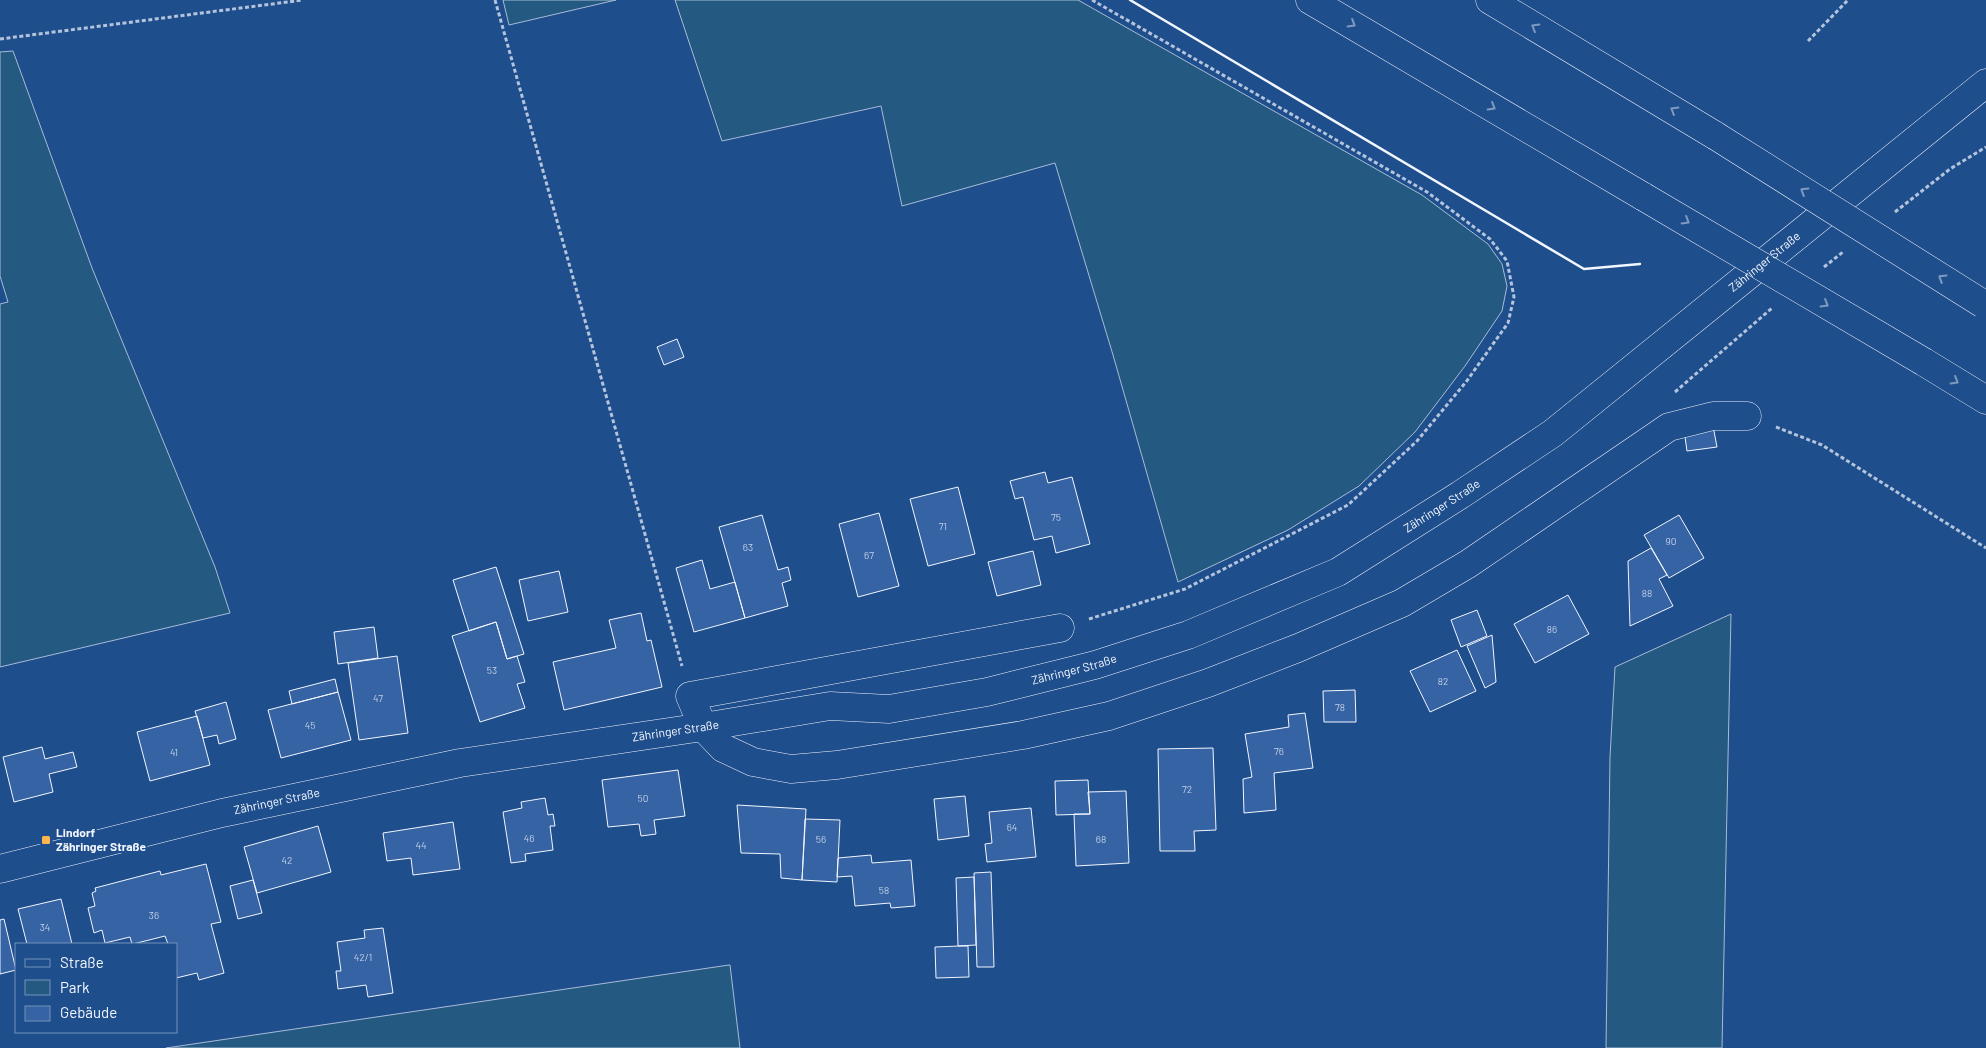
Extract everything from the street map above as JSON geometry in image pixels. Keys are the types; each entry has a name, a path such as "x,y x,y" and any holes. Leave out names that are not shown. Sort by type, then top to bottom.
{"main road":[{"path":"1310,0 1986,400"},
{"path":"1490,0 1716,136 1984,304"},
{"name":"Zähringer Straße","path":"0,869 222,813 350,785 460,764 830,706 889,709 987,692 1095,665 1188,635 1338,572 1460,495 1553,433 1986,84"},
{"path":"1060,628 690,696 703,727 723,748 753,762 791,770 837,765 1023,735 1109,716 1208,683 1290,651 1402,603 1468,564 1669,427 1713,416 1748,416"}],"path":[{"path":"0,39 303,0"},
{"path":"495,0 690,696"},
{"path":"1060,628 1185,589 1348,505 1417,441 1466,382 1508,323 1514,297 1507,261 1490,239 1427,192 1092,0"},
{"path":"1808,41 1848,0"},
{"path":"1888,218 1950,169 1986,146"},
{"path":"1817,273 1848,248"},
{"path":"1670,396 1778,303"},
{"path":"1748,416 1822,444 1986,548"}],"green space":[{"path":"503,0 616,0 509,25"},
{"path":"675,0 1078,0 1422,195 1488,244 1502,264 1507,286 1502,311 1465,366 1415,432 1359,486 1288,530 1178,582 1113,355 1055,163 902,206 881,106 722,141"},
{"path":"13,51 92,268 215,567 230,613 0,667 0,304 8,302 0,276 0,52"},
{"path":"1731,614 1722,1048 1606,1048 1610,757 1615,667"},
{"path":"729,965 740,1048 166,1048"}],"building":[{"path":"677,339 684,357 664,365 657,347"},
{"path":"1713,426 1717,447 1687,451 1684,430"},
{"path":"1045,472 1048,483 1072,477 1090,544 1056,553 1052,536 1034,540 1023,497 1015,499 1010,481"},
{"path":"958,487 975,554 928,566 910,499"},
{"path":"879,513 899,586 858,597 839,524"},
{"path":"762,515 778,570 788,567 791,580 782,583 788,606 745,618 719,527"},
{"path":"1679,515 1704,558 1669,578 1644,535"},
{"path":"1651,548 1667,575 1659,579 1673,606 1630,626 1628,561"},
{"path":"1033,551 1041,585 997,596 988,562"},
{"path":"702,560 710,589 735,582 745,618 694,632 676,568"},
{"path":"496,567 524,654 507,659 496,622 469,631 453,580"},
{"path":"559,571 568,612 528,621 519,580"},
{"path":"1568,595 1589,634 1535,663 1514,624"},
{"path":"1477,610 1487,636 1461,647 1451,620"},
{"path":"641,613 647,641 651,640 662,687 564,710 553,662 616,648 609,620"},
{"path":"496,622 507,659 517,656 525,682 517,684 525,708 480,722 452,636"},
{"path":"374,627 378,658 338,664 334,632"},
{"path":"1492,635 1496,682 1485,688 1467,646"},
{"path":"1457,650 1476,691 1430,712 1410,671"},
{"path":"397,656 408,733 359,740 348,663"},
{"path":"335,679 338,692 292,704 289,691"},
{"path":"1355,690 1356,722 1324,722 1323,691"},
{"path":"338,692 351,740 281,758 268,710"},
{"path":"226,702 236,739 219,744 217,735 203,738 195,711"},
{"path":"1305,713 1313,768 1274,773 1276,810 1244,813 1243,779 1252,777 1245,734 1289,727 1288,715"},
{"path":"197,716 210,765 150,781 137,732"},
{"path":"42,747 45,759 73,752 77,767 49,774 53,792 14,802 3,757"},
{"path":"1213,748 1216,830 1194,831 1195,851 1160,851 1158,749"},
{"path":"678,770 685,816 654,820 656,834 641,836 639,824 608,827 602,780"},
{"path":"1088,780 1090,814 1056,815 1055,781"},
{"path":"1126,791 1129,863 1076,866 1074,814 1090,814 1088,792"},
{"path":"965,796 969,836 938,840 934,799"},
{"path":"545,798 548,815 553,814 555,826 550,826 553,850 525,854 526,861 511,863 503,812 522,808 521,802"},
{"path":"737,805 806,809 802,880 781,878 780,854 741,853"},
{"path":"1031,808 1036,857 987,862 985,844 992,843 989,812"},
{"path":"805,819 840,820 837,882 802,880"},
{"path":"453,822 460,869 413,875 411,858 387,861 383,833"},
{"path":"318,826 331,872 257,893 244,847"},
{"path":"871,855 872,863 911,860 915,906 891,908 890,903 855,906 852,876 837,877 838,858"},
{"path":"206,864 221,922 211,924 224,973 199,980 197,973 178,978 178,943 168,943 165,936 137,943 132,943 130,937 105,943 102,930 94,933 88,908 95,906 92,893 96,891 95,888 160,871 161,875"},
{"path":"991,872 994,967 977,967 974,873"},
{"path":"974,877 976,945 958,946 956,878"},
{"path":"253,880 262,913 238,919 230,886"},
{"path":"61,899 72,943 27,943 18,909"},
{"path":"4,919 15,970 0,974 0,920"},
{"path":"383,928 393,993 368,997 366,985 338,989 336,971 341,971 337,942 365,938 364,930"},
{"path":"968,946 969,977 936,978 935,947"}],"wall":[{"path":"1130,0 1584,269 1640,264"}],"place":[{"name":"Lindorf Zähringer Straße","path":"46,840"}]}
